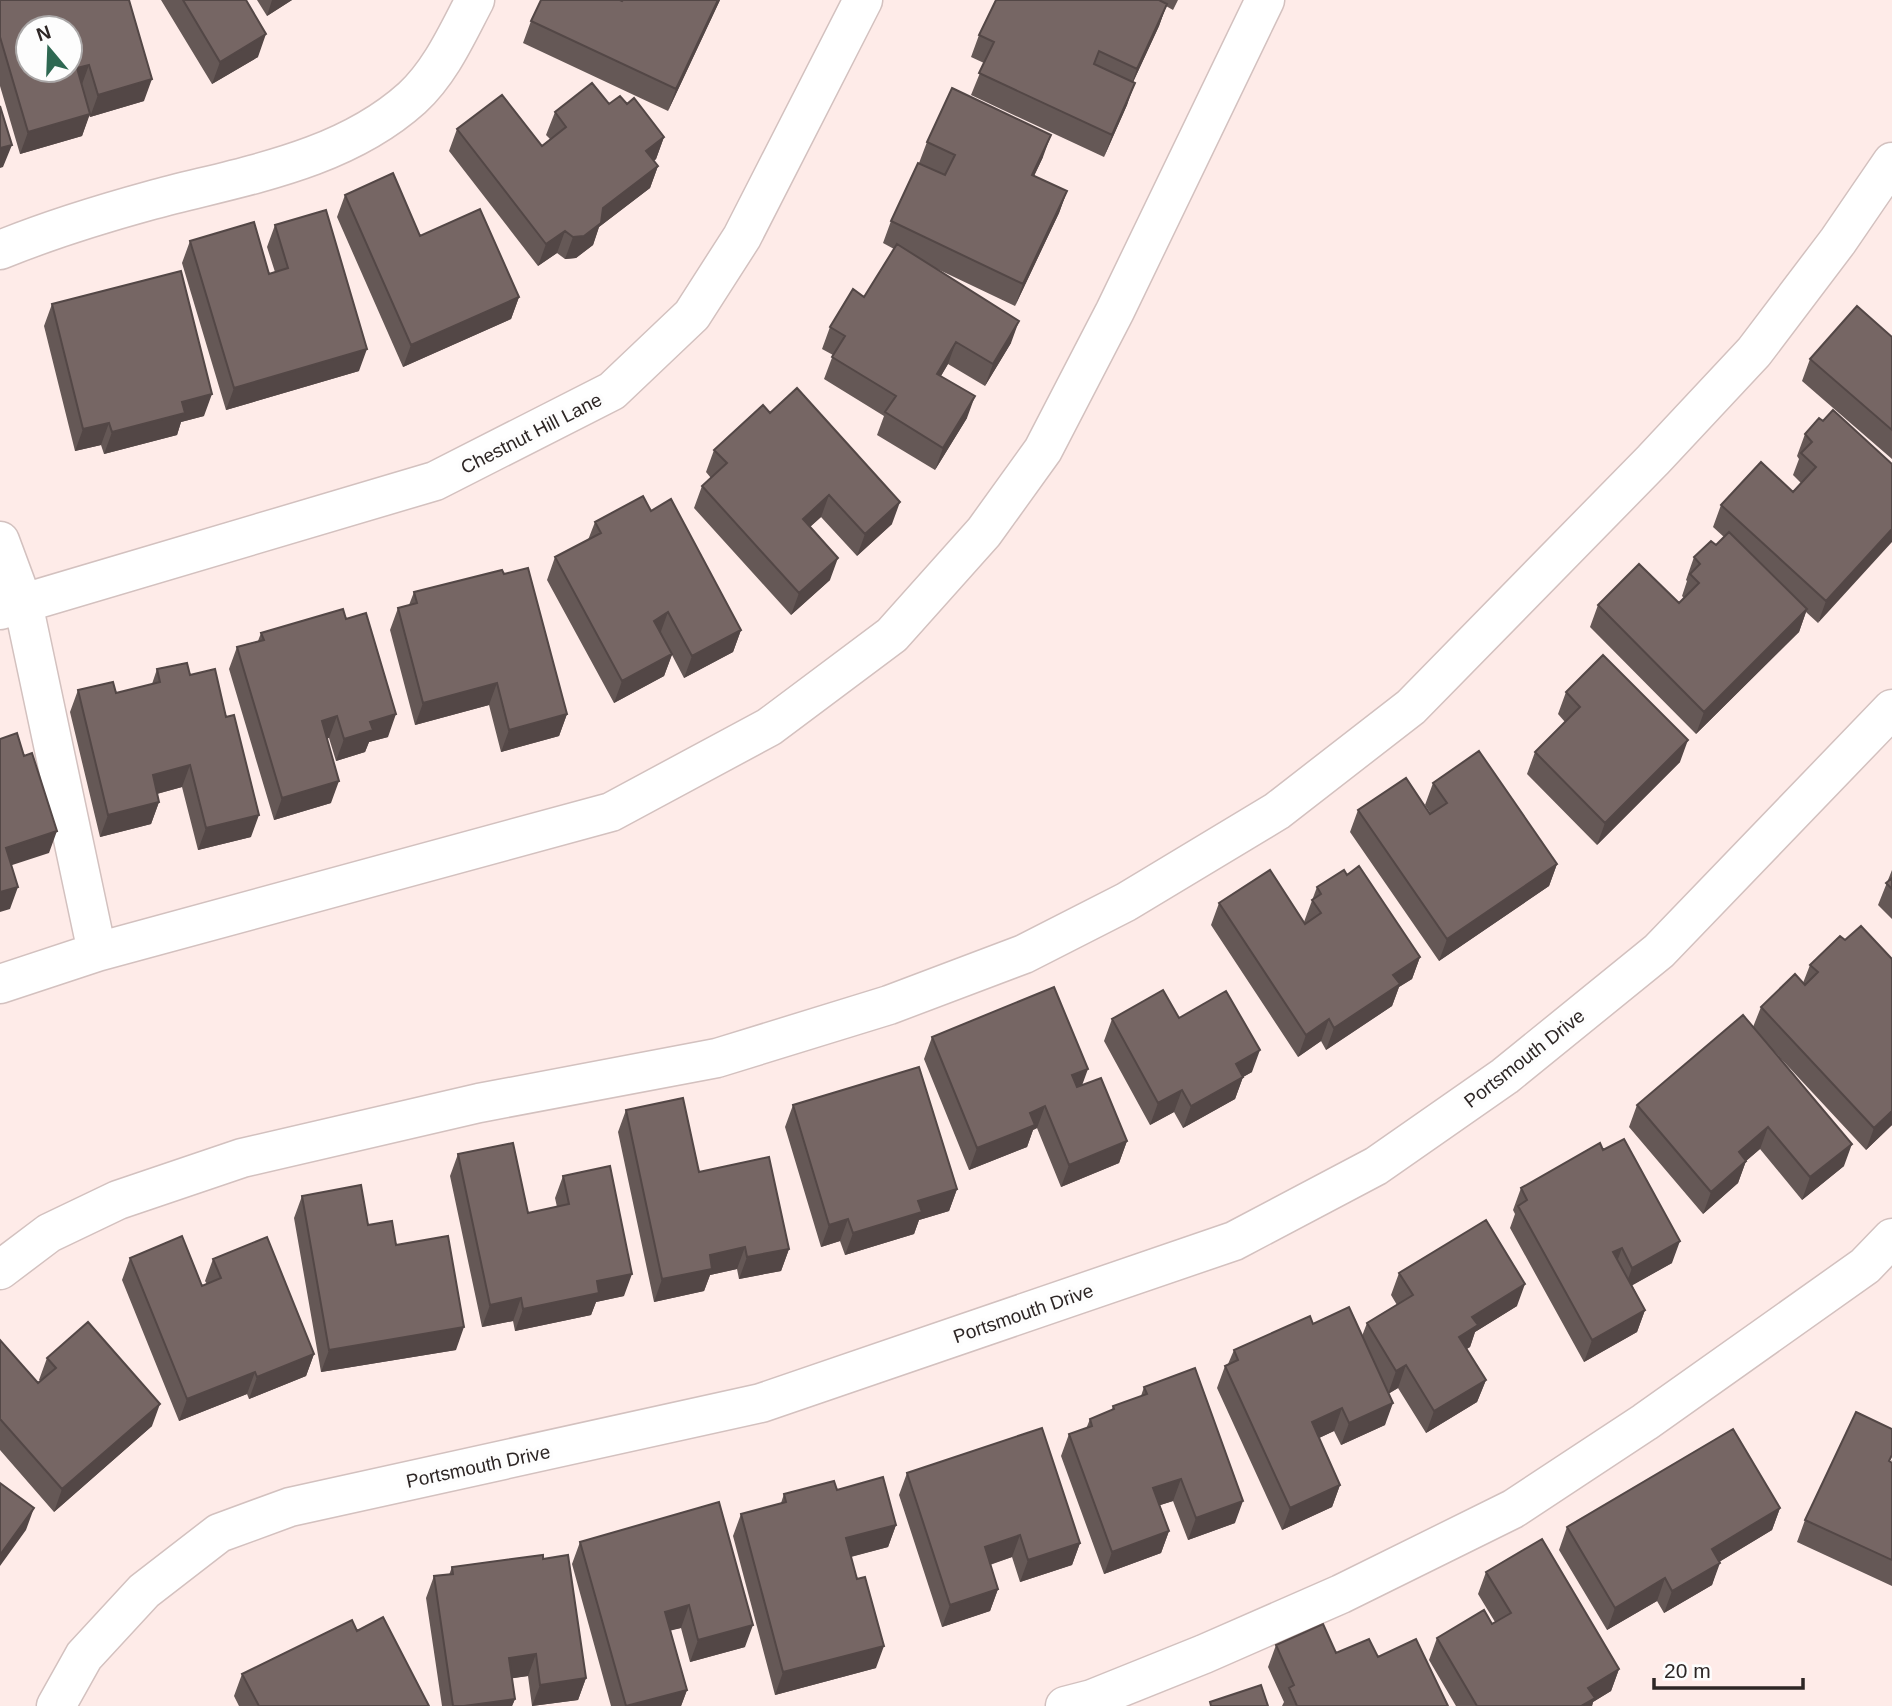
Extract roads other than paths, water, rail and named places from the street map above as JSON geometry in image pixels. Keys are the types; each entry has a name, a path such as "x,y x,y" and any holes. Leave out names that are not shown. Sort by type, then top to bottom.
{"street":[{"path":"0,250 150,200 247,177 355,139 412,98 444,61 475,0"},
{"name":"Chestnut Hill Lane","path":"11,606 435,481 612,391 692,315 742,237 863,0"},
{"path":"0,984 97,952 611,812 769,727 892,635 984,532 1043,450 1115,311 1265,0"},
{"path":"0,1270 49,1233 118,1200 242,1158 479,1103 717,1058 889,1005 1024,954 1126,902 1277,811 1411,707 1755,352 1838,241 1892,162"},
{"path":"0,541 11,606 97,952"},
{"name":"Portsmouth Drive","path":"56,1706 84,1656 144,1591 219,1534 290,1507 761,1404 1234,1241 1376,1166 1505,1076 1658,951 1892,709"},
{"path":"1065,1706 1092,1699 1204,1654 1341,1594 1513,1508 1645,1422 1865,1266 1892,1238"}]}
